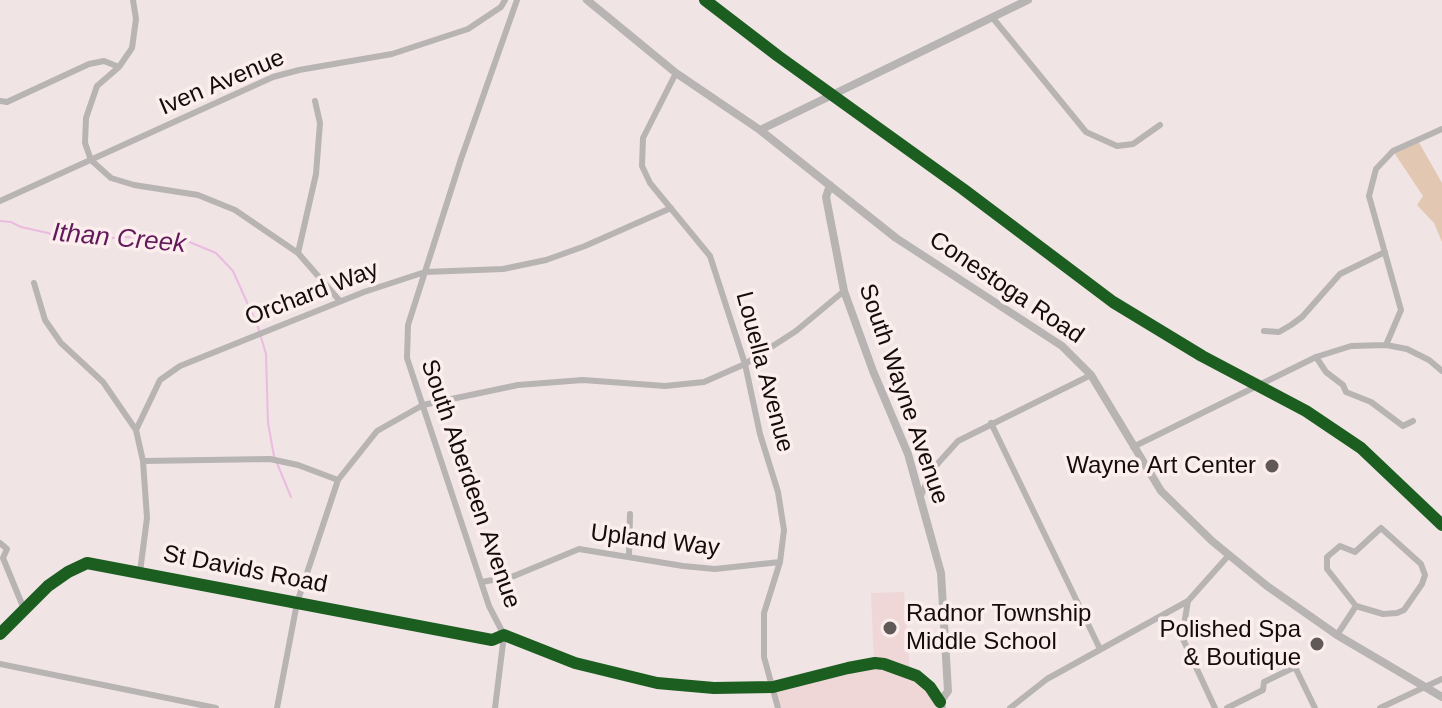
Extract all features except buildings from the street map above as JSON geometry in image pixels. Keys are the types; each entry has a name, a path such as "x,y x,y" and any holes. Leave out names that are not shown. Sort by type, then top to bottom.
{"main road":[{"name":"Conestoga Road","path":"587,0 676,73 760,130 896,238 1053,340 1074,357 1091,375 1168,499 1267,586 1337,635 1442,697"},
{"path":"760,130 1028,0"},
{"name":"South Wayne Avenue","path":"830,185 826,197 844,291 908,454 942,585 948,691 941,705"}],"street":[{"path":"133,0 136,19 132,48 119,67 97,86 86,118 85,143 91,160 111,178 134,185 198,195 235,210 298,253 339,300"},
{"name":"Iven Avenue","path":"0,201 273,77 392,54 468,29 501,7 505,0"},
{"name":"South Aberdeen Avenue","path":"495,708 504,635 489,606 407,358 408,325 517,0"},
{"path":"992,17 1086,132 1117,146 1133,144 1160,125"},
{"path":"0,101 7,102 89,64 104,61 119,67"},
{"name":"Louella Avenue","path":"676,73 643,138 642,166 650,183 710,256 745,364 760,434 778,492 784,530 780,562 764,613 764,657 778,708"},
{"path":"298,253 316,174 320,123 315,101"},
{"path":"1386,345 1401,310 1369,196 1376,169 1393,151 1442,129"},
{"name":"Orchard Way","path":"136,430 160,380 180,366 261,332 339,300 425,272 503,269 546,260 671,208"},
{"path":"1264,331 1279,332 1291,325 1340,274 1385,252"},
{"path":"34,283 45,320 61,343 103,382 136,430 143,461 147,518 140,572"},
{"path":"277,708 297,603 338,480 377,431 423,405 518,385 583,380 664,386 704,382 745,364 796,331 844,291"},
{"path":"1133,447 1316,357 1343,347 1386,345 1407,349 1442,371"},
{"path":"1316,357 1346,392 1371,402 1403,426 1413,421"},
{"path":"920,498 932,470 958,441 1091,375"},
{"path":"991,423 1100,649"},
{"path":"143,461 270,459 298,465 338,480"},
{"path":"629,556 630,514"},
{"path":"1381,528 1421,564 1425,575 1418,591 1401,612 1386,614 1356,606 1327,569 1327,557 1340,546 1355,552 1381,528"},
{"path":"0,543 7,549 2,558 24,609"},
{"name":"Upland Way","path":"482,582 514,576 579,549 715,569 780,562"},
{"path":"1010,708 1047,679 1188,601 1229,555"},
{"name":"St Davids Road","path":"0,634 68,572 87,563 492,640 504,635"},
{"path":"1188,601 1182,637 1215,708"},
{"path":"1337,635 1356,606"},
{"path":"504,635 575,663 657,683 714,688 773,687 875,663 917,676 935,693 941,705"},
{"path":"0,664 216,708"},
{"path":"1227,708 1263,690 1264,682 1295,667 1315,708"},
{"path":"1380,708 1442,679"}],"shaded area":[{"path":"1417,139 1442,183 1442,242 1434,223 1417,205 1423,196 1393,151"},
{"name":"Radnor Township Middle School","path":"904,592 910,672 930,687 942,708 778,708 773,687 874,663 871,593"}],"waterway":[{"name":"Ithan Creek","path":"0,221 62,239 79,241 125,237 187,241 216,253 233,271 258,327 266,354 268,423 274,456 291,497"}],"cycle path":[{"path":"705,0 1113,302 1202,356 1306,411 1361,448 1442,525"},
{"path":"0,634 48,586 87,563 492,640 504,635 575,663 657,683 714,688 773,687 848,668 884,664 917,676 930,687 940,702"}],"place":[{"name":"Wayne Art Center","path":"1272,466"},
{"name":"Radnor Township Middle School","path":"890,628"},
{"name":"Polished Spa & Boutique","path":"1317,644"}]}
